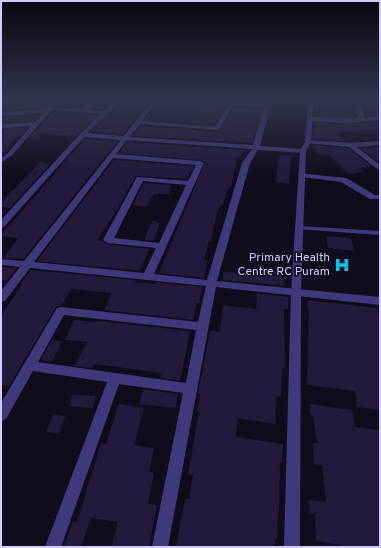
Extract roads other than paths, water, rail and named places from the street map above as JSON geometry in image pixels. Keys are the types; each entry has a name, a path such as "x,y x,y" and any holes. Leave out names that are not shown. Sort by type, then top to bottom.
{"street":[{"path":"1,161 10,154 36,126"},
{"path":"1,226 82,135 92,126"},
{"path":"1,298 135,126"},
{"path":"178,126 216,129 218,126"},
{"path":"160,547 211,285 246,163 256,148 262,126"},
{"path":"292,547 296,292 302,175 305,146 310,126"},
{"path":"82,135 256,148 380,143"},
{"path":"350,145 380,169"},
{"path":"111,156 200,163 147,278"},
{"path":"302,175 343,180 372,197 380,197"},
{"path":"162,246 108,240 140,179 190,183"},
{"path":"1,262 26,266 380,301"},
{"path":"1,415 62,311 203,327"},
{"path":"30,366 191,389"},
{"path":"52,547 115,378"}],"lane":[{"path":"299,228 380,232"}],"place":[{"name":"Primary Health Centre RC Puram","path":"342,265"}]}
